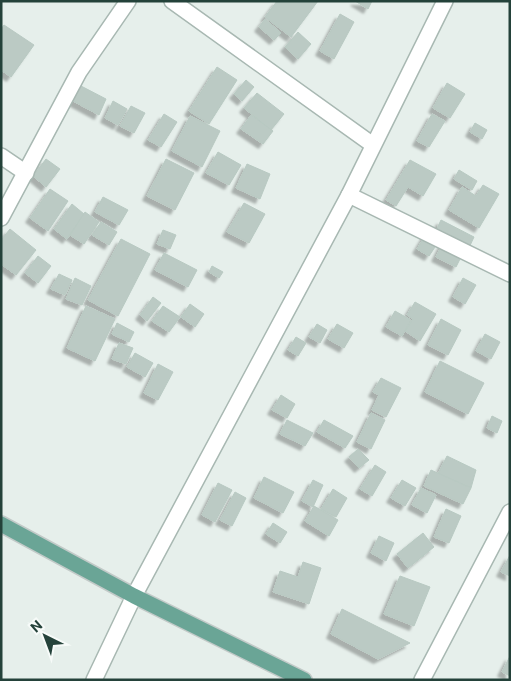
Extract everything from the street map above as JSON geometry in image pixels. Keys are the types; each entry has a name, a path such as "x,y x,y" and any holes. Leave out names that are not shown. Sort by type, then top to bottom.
{"main road":[{"path":"1,524 134,596 304,680"}],"street":[{"path":"1,218 79,72 128,1"},
{"path":"172,1 374,145"},
{"path":"94,680 134,596 349,195 446,1"},
{"path":"1,156 26,173"},
{"path":"349,195 510,274"},
{"path":"422,680 510,512"}],"building":[{"path":"277,1 318,1 291,37 265,17"},
{"path":"355,1 372,1 368,9"},
{"path":"340,14 354,22 334,59 320,51"},
{"path":"265,19 281,33 274,40 259,27"},
{"path":"4,25 34,45 11,77 1,70 1,29"},
{"path":"298,32 311,44 298,59 285,47"},
{"path":"217,67 237,80 209,124 189,111"},
{"path":"246,80 254,87 242,101 234,94"},
{"path":"447,83 465,94 450,118 433,108"},
{"path":"81,86 106,99 99,115 73,101"},
{"path":"257,93 284,114 271,130 244,108"},
{"path":"113,101 127,109 118,125 105,118"},
{"path":"131,106 145,113 134,133 120,126"},
{"path":"164,114 177,122 161,147 148,140"},
{"path":"432,114 445,121 429,147 417,141"},
{"path":"251,115 273,131 263,144 241,129"},
{"path":"190,116 220,131 202,167 172,151"},
{"path":"475,123 487,130 482,139 470,132"},
{"path":"218,152 241,165 229,185 206,173"},
{"path":"46,159 60,169 46,187 33,176"},
{"path":"166,159 194,173 175,210 147,196"},
{"path":"410,160 436,174 423,196 408,187 396,206 386,200"},
{"path":"247,164 270,174 260,199 236,188"},
{"path":"459,170 477,181 472,190 454,179"},
{"path":"483,185 499,194 479,228 449,210 462,187 476,196"},
{"path":"50,189 68,201 48,231 30,218"},
{"path":"103,197 128,210 119,225 95,212"},
{"path":"244,203 265,214 249,243 227,232"},
{"path":"72,204 84,214 67,239 54,229"},
{"path":"85,212 99,222 84,244 70,235"},
{"path":"441,220 474,237 467,252 434,235"},
{"path":"101,222 117,232 109,245 92,235"},
{"path":"10,229 36,250 16,275 1,264 1,240"},
{"path":"163,230 176,235 170,249 157,244"},
{"path":"426,234 439,241 429,256 417,249"},
{"path":"121,239 150,254 118,316 88,300"},
{"path":"443,243 463,253 456,267 436,257"},
{"path":"164,253 197,270 188,287 155,270"},
{"path":"38,256 51,266 38,283 25,273"},
{"path":"212,266 223,272 219,278 209,272"},
{"path":"59,274 72,280 65,295 51,289"},
{"path":"75,278 91,286 82,305 66,299"},
{"path":"463,278 476,285 465,304 453,297"},
{"path":"153,297 161,303 147,321 140,315"},
{"path":"415,302 436,314 420,341 405,331 413,319 407,315"},
{"path":"190,304 204,314 195,327 181,317"},
{"path":"86,306 115,319 95,361 67,348"},
{"path":"163,306 180,317 169,332 152,321"},
{"path":"395,311 411,320 402,336 386,327"},
{"path":"441,319 461,330 448,355 428,345"},
{"path":"117,323 134,332 129,342 112,334"},
{"path":"317,324 327,330 320,343 309,337"},
{"path":"337,324 353,333 344,348 328,339"},
{"path":"485,334 500,342 491,359 476,351"},
{"path":"296,337 306,343 298,356 288,350"},
{"path":"119,343 133,348 126,364 112,359"},
{"path":"135,353 153,363 145,377 127,367"},
{"path":"440,361 484,383 468,414 425,392"},
{"path":"158,364 173,372 158,400 144,393"},
{"path":"381,378 401,388 386,417 372,410 379,395 373,392"},
{"path":"281,395 295,404 287,418 272,410"},
{"path":"371,413 385,420 371,449 357,442"},
{"path":"492,416 502,421 497,433 487,428"},
{"path":"287,420 313,433 305,446 280,434"},
{"path":"324,420 353,436 345,448 317,432"},
{"path":"358,449 369,460 359,468 349,457"},
{"path":"447,456 476,470 471,488 438,474"},
{"path":"375,465 386,472 372,496 360,489"},
{"path":"431,470 471,488 463,504 424,486"},
{"path":"264,477 294,492 283,513 254,498"},
{"path":"313,480 323,485 313,507 302,501"},
{"path":"402,480 416,488 405,506 391,498"},
{"path":"218,483 232,490 215,522 202,515"},
{"path":"421,488 436,495 427,513 412,505"},
{"path":"333,489 347,498 336,517 321,509"},
{"path":"235,492 246,498 232,526 220,520"},
{"path":"314,506 338,520 329,536 305,521"},
{"path":"446,509 461,516 449,543 434,537"},
{"path":"273,523 287,532 280,543 266,534"},
{"path":"423,533 434,547 408,568 397,554"},
{"path":"379,536 394,543 386,561 371,553"},
{"path":"510,555 510,576 501,572"},
{"path":"303,562 321,568 309,604 273,592 280,571 298,577"},
{"path":"400,576 430,587 414,626 384,614"},
{"path":"342,609 410,643 378,659 331,634"},
{"path":"510,656 510,676 502,672"}]}
